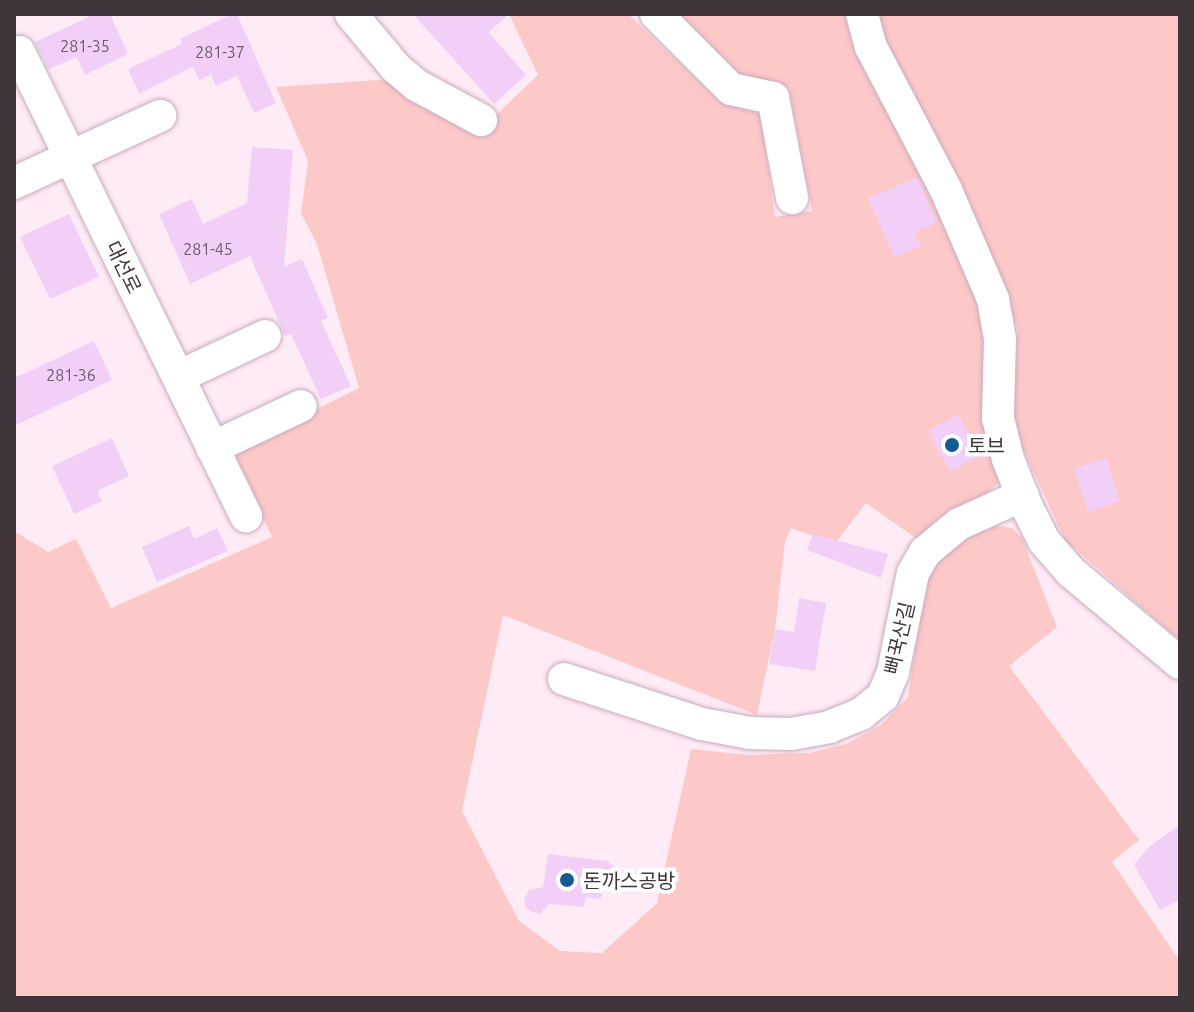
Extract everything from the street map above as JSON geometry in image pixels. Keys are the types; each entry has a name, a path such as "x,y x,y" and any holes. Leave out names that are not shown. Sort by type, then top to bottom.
{"street":[{"path":"351,14 396,68 416,85 481,120"},
{"path":"656,14 731,89 773,98 792,198"},
{"path":"862,14 871,47 946,190 993,299 1000,339 998,418 1008,459 1044,541 1071,572 1180,663"},
{"name":"대선로","path":"19,52 246,516"},
{"path":"14,183 160,116"},
{"path":"178,377 265,336"},
{"path":"212,448 301,406"},
{"name":"뻐꾹산길","path":"564,679 702,724 750,733 791,734 829,727 861,714 883,696 893,672 913,573 925,552 959,524 1023,495"}],"shaded area":[{"path":"509,14 628,14 722,103 761,114 775,217 812,211 789,89 742,76 680,14 852,14 987,319 1000,481 984,496 937,519 920,541 866,503 835,544 791,528 785,542 775,629 757,715 503,615 462,811 519,921 560,951 602,953 657,903 691,749 750,755 809,753 846,744 881,725 908,697 924,593 932,569 970,534 997,526 1012,528 1022,538 1057,627 1009,666 1139,840 1112,862 1180,961 1180,998 14,998 14,531 48,552 76,539 111,608 272,537 236,461 239,448 359,388 317,244 301,213 308,161 276,87 393,79 412,96 490,133 498,113 538,75"},
{"path":"876,14 1180,14 1180,641 1065,540 1017,436 1011,392 1018,329 963,193 888,57"}],"building":[{"path":"95,14 110,14 128,54 85,75 77,57 49,69 35,42"},
{"path":"237,14 276,103 254,113 237,76 216,86 211,75 199,80 193,67 139,94 128,69 182,44 180,39"},
{"path":"413,14 509,14 489,32 526,75 494,104"},
{"path":"252,147 293,150 284,267 302,259 328,318 321,321 351,386 321,399 291,334 285,336 250,256 190,284 159,214 192,199 203,224 247,203"},
{"path":"918,177 937,223 915,232 921,246 894,257 868,198"},
{"path":"69,214 99,277 50,299 20,237"},
{"path":"94,341 112,380 14,426 14,378"},
{"path":"958,414 981,455 950,472 928,431"},
{"path":"112,438 129,476 97,491 102,501 74,514 52,466"},
{"path":"1106,458 1120,501 1088,512 1074,468"},
{"path":"189,526 194,539 217,528 228,551 157,582 142,547"},
{"path":"813,534 888,554 881,578 807,550"},
{"path":"799,598 826,603 815,671 769,664 775,629 794,632"},
{"path":"1180,825 1180,900 1160,910 1134,865 1151,845"},
{"path":"548,854 607,861 615,867 616,879 603,888 601,899 586,897 584,907 549,904 540,914 532,912 526,908 524,899 529,890 543,887"}],"place":[{"name":"토브","path":"952,445"},
{"name":"돈까스공방","path":"567,880"}]}
